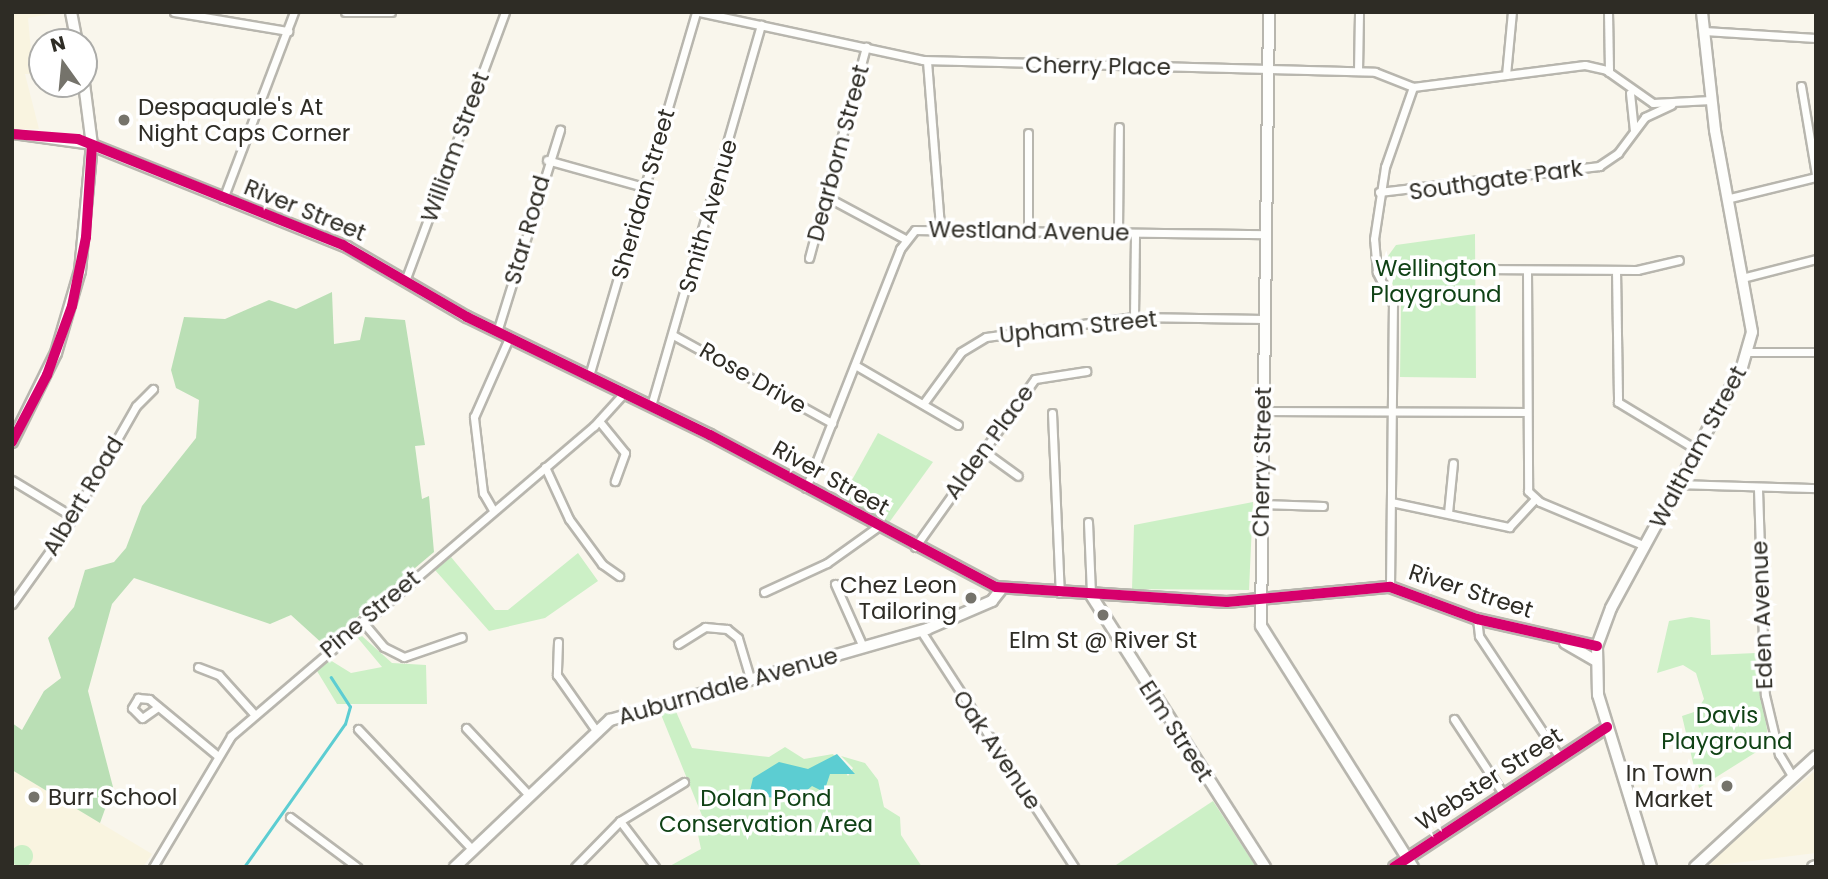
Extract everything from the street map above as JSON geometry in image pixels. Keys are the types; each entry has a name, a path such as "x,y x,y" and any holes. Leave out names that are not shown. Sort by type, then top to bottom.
{"street":[{"path":"174,12 288,31"},
{"path":"223,199 295,12"},
{"path":"345,12 391,12"},
{"name":"William Street","path":"405,281 505,12"},
{"name":"Cherry Place","path":"698,12 928,61 1358,71 1390,74 1413,87"},
{"name":"Sheridan Street","path":"589,376 698,12"},
{"name":"Cherry Street","path":"1269,12 1260,601 1269,647 1410,862"},
{"path":"1358,71 1359,12"},
{"path":"1506,75 1512,12"},
{"path":"1608,12 1609,72"},
{"name":"Waltham Street","path":"1651,867 1607,727 1595,660 1597,646 1644,546 1748,352 1752,326 1726,199 1711,100 1702,12"},
{"name":"Smith Avenue","path":"651,406 761,24"},
{"path":"1704,31 1816,38"},
{"name":"Dearborn Street","path":"810,258 866,47"},
{"path":"928,61 940,226"},
{"path":"1390,587 1392,301 1374,257 1379,192 1413,87 1581,65 1609,72 1628,89 1649,102 1671,105 1711,100"},
{"path":"1726,199 1816,176 1801,86"},
{"path":"1628,89 1634,130"},
{"path":"12,442 47,375 72,306 86,237 92,145 86,98"},
{"name":"Southgate Park","path":"1379,192 1599,166 1619,153 1634,130 1671,105"},
{"path":"1118,232 1119,127"},
{"name":"Star Road","path":"497,332 547,160 560,130"},
{"path":"1028,133 1028,229"},
{"path":"12,134 92,145"},
{"name":"River Street","path":"92,145 342,245 497,332 651,406 915,548 1002,588 1060,594 1260,601 1390,587 1477,619 1565,643 1597,646"},
{"path":"547,160 645,187"},
{"path":"827,197 905,239"},
{"name":"Westland Avenue","path":"806,489 905,239 918,228 940,226 1135,233 1265,234"},
{"path":"1134,317 1135,233"},
{"path":"1742,278 1816,259"},
{"path":"1479,269 1616,270 1679,260"},
{"path":"1527,270 1527,485 1535,499 1644,546"},
{"path":"1616,270 1618,402 1697,450"},
{"name":"Upham Street","path":"923,404 958,355 978,340 1134,317 1264,319"},
{"name":"Rose Drive","path":"673,335 832,423"},
{"path":"493,510 483,493 474,417 509,338"},
{"path":"1748,352 1816,352"},
{"path":"855,365 958,425"},
{"name":"Alden Place","path":"915,548 982,450 1035,379 1086,371"},
{"name":"Albert Road","path":"12,604 73,517 136,406 153,389"},
{"name":"Pine Street","path":"153,867 218,756 254,714 599,421 624,393"},
{"path":"1263,411 1527,412"},
{"path":"1052,414 1060,594"},
{"path":"599,421 625,453 615,481"},
{"path":"982,450 1018,476"},
{"path":"1448,513 1452,463"},
{"path":"545,467 569,519 602,564 619,576"},
{"path":"12,480 73,517"},
{"path":"1679,484 1758,489 1816,488"},
{"name":"Eden Avenue","path":"1758,489 1765,695 1776,743 1793,777"},
{"path":"1391,502 1509,527 1535,499"},
{"path":"1261,504 1323,506"},
{"path":"1088,522 1091,594"},
{"path":"764,592 827,562 876,528"},
{"path":"835,584 863,647"},
{"name":"Auburndale Avenue","path":"455,867 595,729 651,705 921,631 989,603 1002,588"},
{"name":"Elm Street","path":"1091,594 1265,867"},
{"path":"1477,619 1479,636 1560,758"},
{"path":"362,621 384,647 404,657 462,637"},
{"path":"678,644 705,627 727,629 738,638 750,678"},
{"name":"Oak Avenue","path":"921,631 1074,867"},
{"path":"558,642 557,675 595,729"},
{"name":"River Street","path":"1565,643 1595,660"},
{"path":"198,667 219,675 254,714"},
{"path":"158,707 145,718 135,716 133,702 149,699 218,756"},
{"path":"1454,719 1504,794"},
{"name":"Webster Street","path":"1394,867 1410,862 1504,794 1607,727"},
{"path":"466,728 528,794"},
{"path":"358,729 472,849"},
{"path":"1695,867 1815,760"},
{"path":"575,867 620,821 684,782"},
{"path":"290,817 357,867"},
{"path":"620,821 654,867"}],"shaded area":[{"path":"12,12 62,12 28,18 28,74 25,74 28,98 31,98 39,129 12,129"},
{"name":"Burr School","path":"12,770 152,854 143,867 12,867"},
{"path":"1816,770 1816,853 1710,866 1721,850"}],"green space":[{"name":"Wellington Playground","path":"1475,234 1476,378 1400,377 1401,303 1383,263 1396,245"},
{"path":"332,292 334,344 360,340 365,317 405,320 425,445 415,446 422,499 429,496 434,552 324,645 291,615 270,624 134,578 112,604 88,691 113,787 100,823 12,770 12,723 22,730 44,691 61,678 48,638 74,607 85,570 114,562 126,548 142,506 196,438 199,400 176,388 171,370 184,317 225,319 269,300 296,309"},
{"path":"878,433 933,462 888,524 842,498"},
{"path":"1253,502 1249,590 1132,589 1134,525"},
{"path":"578,553 598,581 545,618 489,631 435,570 451,557 495,610 508,610"},
{"name":"Davis Playground","path":"1691,617 1710,620 1711,655 1756,653 1769,744 1699,788 1682,716 1697,711 1704,699 1696,673 1683,665 1657,673 1669,621"},
{"path":"362,636 392,663 426,665 427,704 337,704 317,671 330,660 351,673 382,667 357,637"},
{"name":"Dolan Pond Conservation Area","path":"674,707 692,748 769,757 785,747 804,759 833,754 848,776 853,768 841,756 865,763 878,780 884,807 900,817 901,835 922,867 668,867 701,849 697,830 703,818 660,712"},
{"path":"1213,801 1256,867 1113,867"},
{"path":"22,845 30,848 33,856 30,864 22,867 14,864 11,856 14,848"}],"water":[{"path":"837,754 855,774 830,774 824,792 812,786 796,800 749,795 753,778 779,762 808,769"}],"waterway":[{"path":"244,867 345,724 350,707 331,678"}],"cycle path":[{"path":"12,134 78,139 343,245 467,317 710,435 996,587 1227,602 1390,587 1477,619 1597,646"},
{"path":"12,442 47,375 72,306 86,237 92,145"},
{"path":"1394,867 1607,727"}],"place":[{"name":"Despaquale's At Night Caps Corner","path":"124,120"},
{"name":"Chez Leon Tailoring","path":"971,598"},
{"name":"Elm St @ River St","path":"1103,615"},
{"name":"In Town Market","path":"1727,786"},
{"name":"Burr School","path":"34,797"}]}
